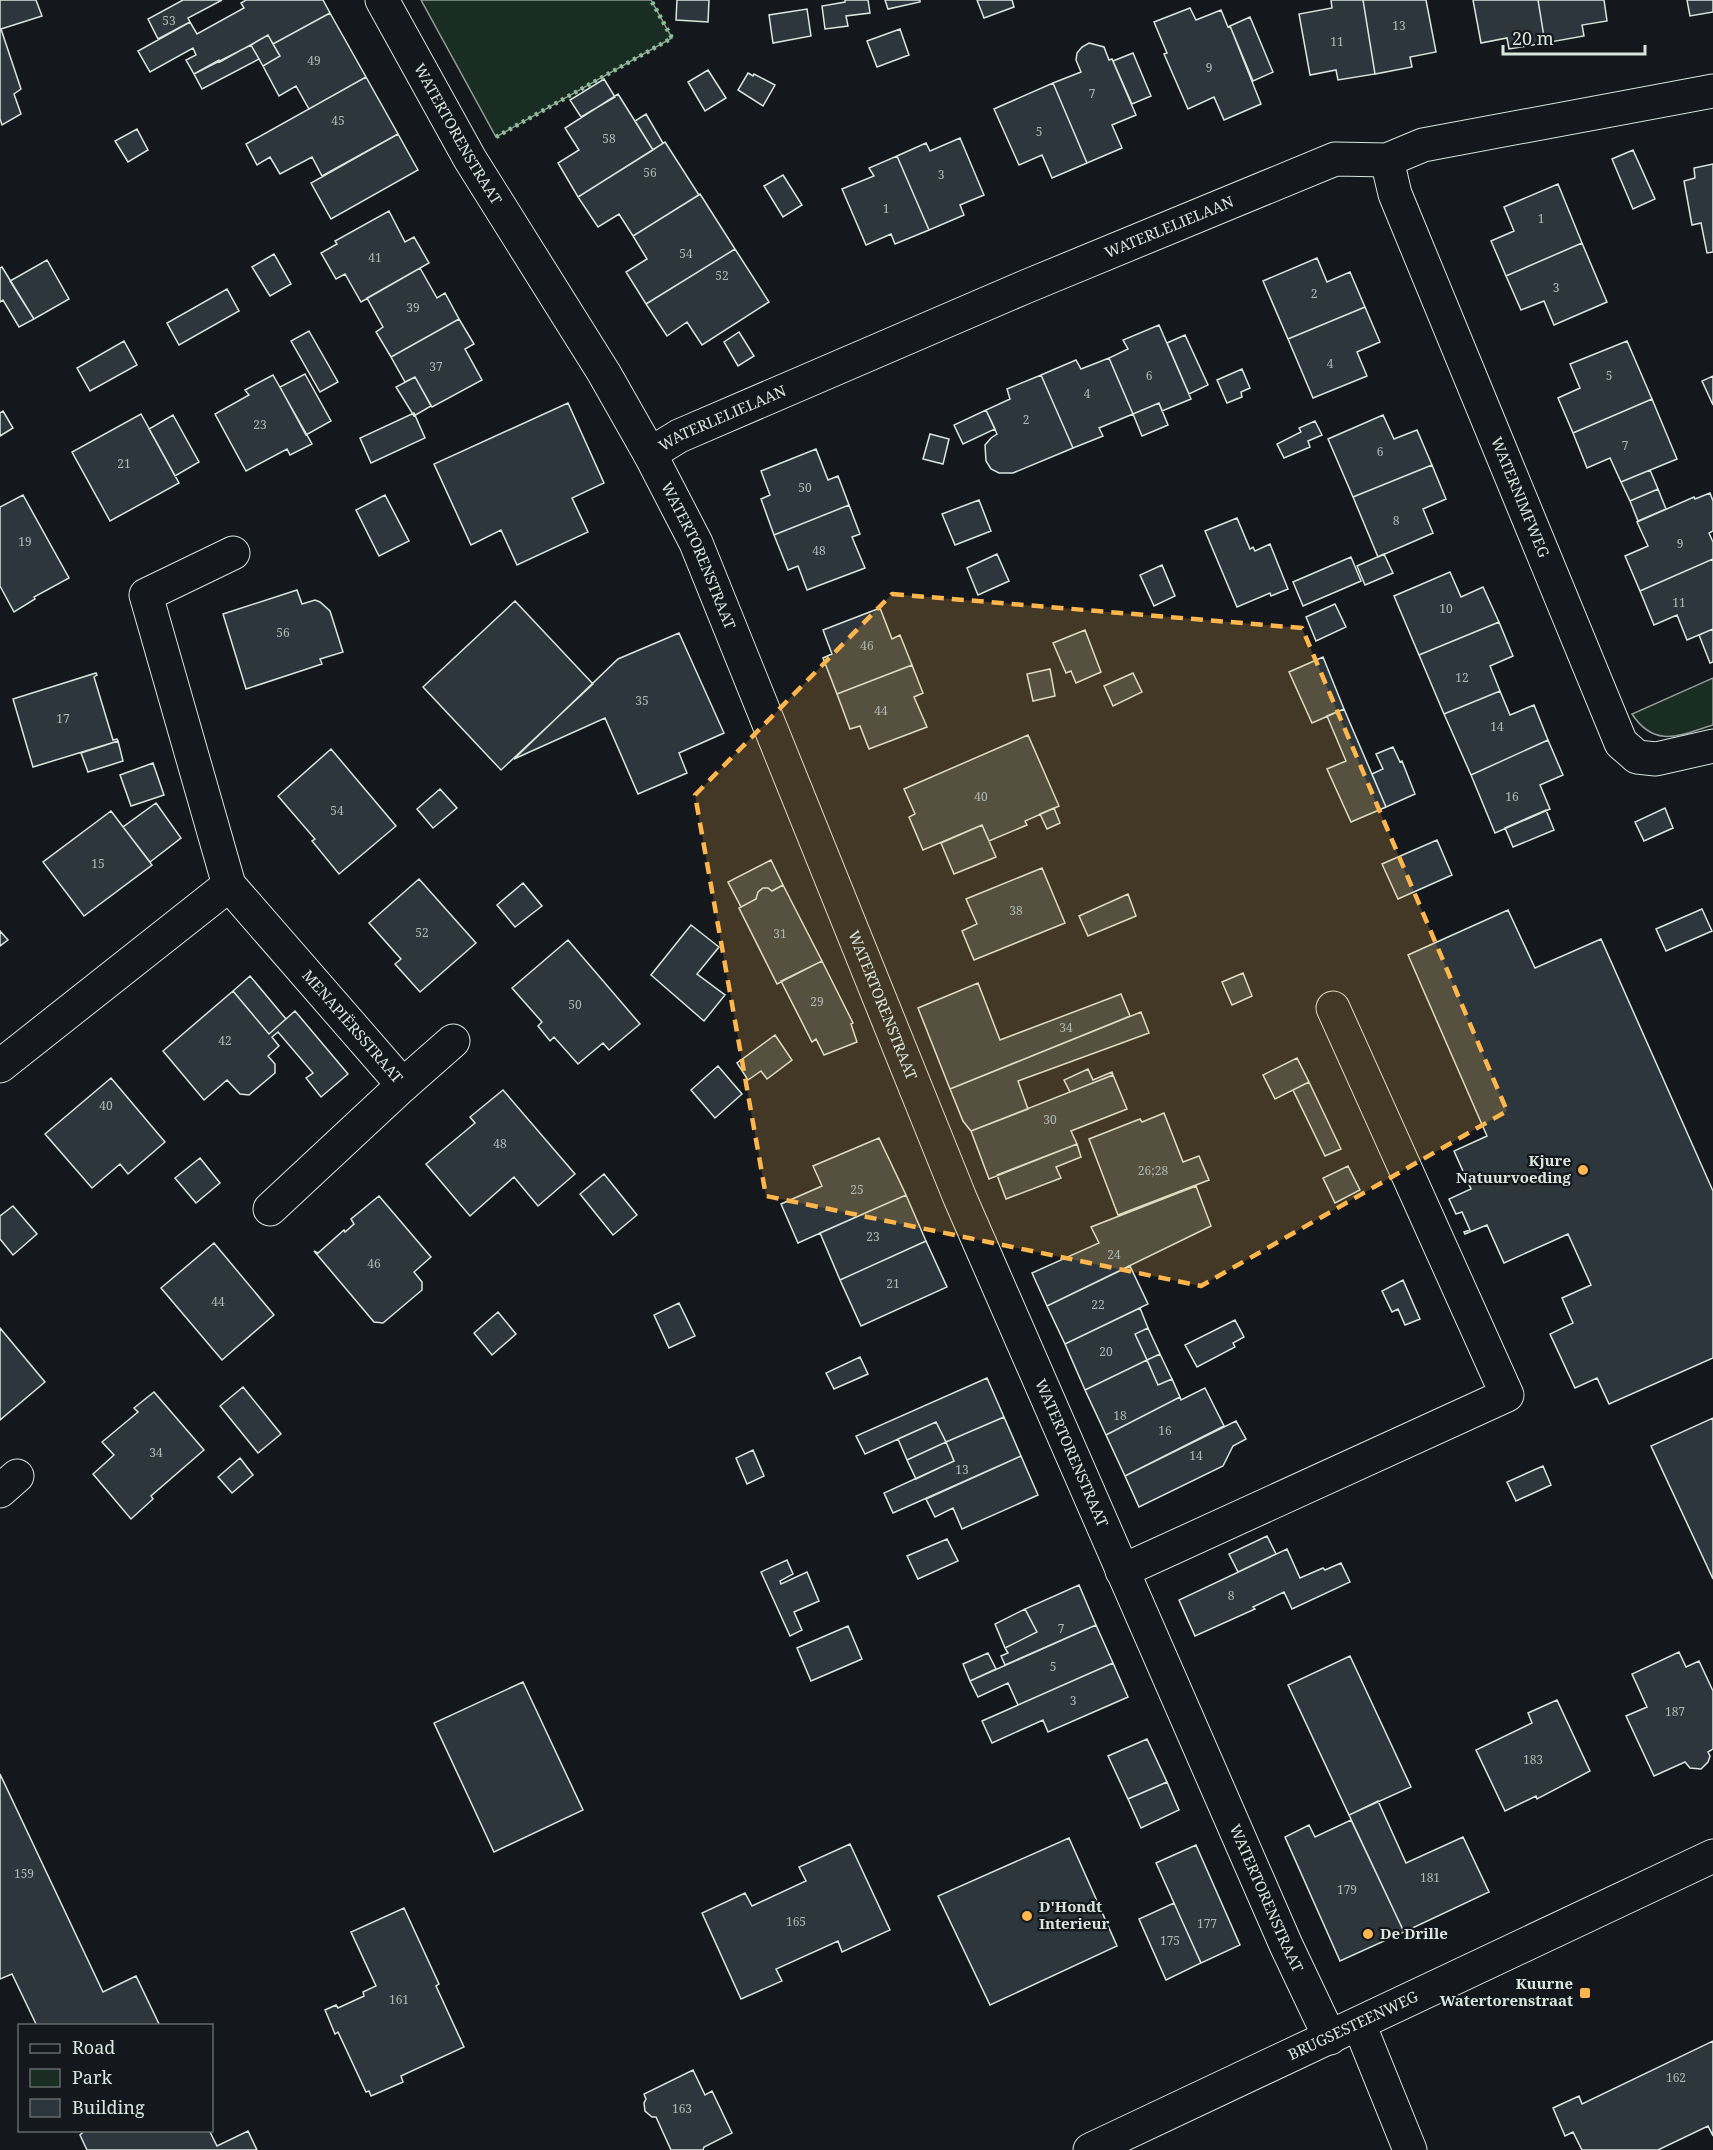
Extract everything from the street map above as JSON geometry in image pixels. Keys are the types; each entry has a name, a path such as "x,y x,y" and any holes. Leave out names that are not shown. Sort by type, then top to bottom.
{"street":[{"name":"WATERTORENSTRAAT","path":"382,0 470,159 604,373 650,454 696,543 960,1198 1286,1946 1330,2038"},
{"name":"WATERLELIELAAN","path":"650,454 679,436 744,408 1025,287 1335,159 1387,160 1423,146 1713,91"},
{"name":"WATERNIMFWEG","path":"1387,160 1395,194 1621,743 1637,757 1656,759 1713,746"},
{"name":"MENAPIËRSSTRAAT","path":"233,553 146,595 229,885 403,1085 270,1209"},
{"path":"0,1066 229,885"},
{"path":"1122,1571 1507,1395 1333,1008"},
{"path":"403,1085 453,1041"},
{"name":"BRUGSESTEENWEG","path":"1090,2150 1713,1856"},
{"path":"1359,2025 1410,2150"}],"highlighted area":[{"path":"892,594 1302,628 1507,1111 1201,1286 766,1196 695,795"}],"green space":[{"path":"421,0 651,0 672,38 496,137"},
{"path":"1713,678 1713,725 1679,735 1659,735 1641,725 1632,714"}],"building":[{"path":"0,0 36,0 42,16 1,29 21,89 14,94 21,114 2,125 0,119"},
{"path":"183,0 222,0 188,18 190,22 158,39 148,19"},
{"path":"246,0 323,0 330,13 273,44 268,35 194,74 186,60 196,55 193,48 150,72 138,51 190,22 197,34 244,8 241,3"},
{"path":"677,0 709,0 708,22 676,20"},
{"path":"845,0 868,0 870,13 846,16 848,26 825,29 822,6 845,2"},
{"path":"885,0 920,0 920,2 888,9"},
{"path":"977,0 1012,0 1014,7 984,18"},
{"path":"1331,0 1363,0 1375,74 1338,80 1336,70 1310,75 1299,14 1332,8"},
{"path":"1363,0 1426,0 1436,52 1410,57 1412,67 1375,74"},
{"path":"1473,0 1538,0 1545,43 1509,49 1507,38 1481,43"},
{"path":"1538,0 1604,0 1607,21 1582,25 1584,36 1545,43"},
{"path":"1687,0 1713,0 1713,12 1690,16"},
{"path":"1190,8 1196,20 1221,10 1228,27 1230,26 1261,104 1224,120 1214,97 1188,109 1164,54 1167,53 1154,22"},
{"path":"807,9 811,36 773,43 769,15"},
{"path":"330,13 366,77 309,109 296,86 279,96 263,66 280,56 273,44"},
{"path":"1250,17 1273,72 1253,81 1230,26"},
{"path":"900,29 909,55 877,67 867,41"},
{"path":"268,35 280,56 263,66 251,45"},
{"path":"1089,43 1104,47 1109,60 1112,59 1136,115 1112,125 1122,148 1087,163 1053,83 1081,72 1076,60 1077,53"},
{"path":"251,45 259,59 202,89 194,74"},
{"path":"1133,53 1151,96 1132,104 1113,61"},
{"path":"708,70 726,98 705,111 688,82"},
{"path":"748,73 775,85 763,106 738,90"},
{"path":"366,77 398,134 322,176 312,157 280,174 270,157 257,165 246,144"},
{"path":"604,79 615,97 581,117 570,100"},
{"path":"1053,83 1087,163 1052,178 1042,155 1019,165 994,109"},
{"path":"618,94 653,150 578,197 558,163 579,150 565,128"},
{"path":"646,114 663,143 653,150 635,121"},
{"path":"137,129 148,150 128,162 115,141"},
{"path":"398,134 418,170 331,219 311,183"},
{"path":"960,138 984,195 960,205 964,215 929,230 897,156 926,143 930,151"},
{"path":"665,142 699,195 633,236 619,214 598,227 578,197"},
{"path":"1633,150 1655,199 1633,209 1612,159"},
{"path":"897,156 929,230 895,244 891,234 866,245 842,189 874,176 869,168"},
{"path":"1713,164 1713,252 1707,253 1701,223 1692,225 1684,181 1695,178 1694,168"},
{"path":"783,175 802,205 783,217 764,186"},
{"path":"1558,184 1582,243 1506,276 1491,241 1514,231 1504,207"},
{"path":"700,194 735,249 646,304 626,272 647,259 633,236"},
{"path":"389,211 405,242 414,237 429,263 361,302 345,274 336,279 321,253 337,244 335,241"},
{"path":"1582,243 1607,302 1554,325 1544,301 1521,310 1506,276"},
{"path":"735,249 769,302 702,345 687,322 667,336 646,304"},
{"path":"274,254 291,284 270,296 252,267"},
{"path":"1317,258 1327,282 1350,272 1365,307 1288,339 1263,281"},
{"path":"47,260 69,299 34,319 10,281"},
{"path":"2,267 34,319 19,327 3,300 0,302 0,268"},
{"path":"420,268 437,298 445,293 459,319 391,357 376,332 383,327 367,298"},
{"path":"227,289 239,311 179,345 167,323"},
{"path":"1365,307 1380,342 1357,352 1367,376 1313,398 1288,339"},
{"path":"459,319 474,344 465,349 482,380 432,407 415,377 405,382 391,357"},
{"path":"1159,325 1191,399 1162,411 1159,403 1133,414 1109,358 1128,349 1123,340"},
{"path":"309,331 338,382 320,392 291,341"},
{"path":"739,332 754,356 738,366 724,342"},
{"path":"1185,335 1208,385 1189,394 1167,343"},
{"path":"124,341 137,365 90,391 77,368"},
{"path":"1627,341 1652,399 1573,433 1558,398 1580,388 1570,364"},
{"path":"1109,358 1133,414 1099,428 1103,436 1073,448 1041,375 1076,360 1081,369"},
{"path":"1242,369 1250,388 1241,392 1242,397 1227,403 1217,380"},
{"path":"305,374 331,421 306,435 280,387"},
{"path":"273,375 312,444 290,455 287,449 246,471 215,414 249,395 245,390"},
{"path":"1041,375 1073,448 1013,473 999,473 991,469 986,461 985,445 997,434 986,410 1010,399 1007,389"},
{"path":"1713,376 1713,405 1702,381"},
{"path":"415,377 431,406 414,416 396,387"},
{"path":"1652,399 1677,459 1621,482 1610,458 1587,468 1573,433"},
{"path":"568,403 604,483 572,498 588,532 517,565 501,530 471,545 434,464"},
{"path":"1159,403 1168,425 1142,436 1133,414"},
{"path":"986,410 995,429 963,444 954,425"},
{"path":"3,411 13,428 0,436 0,413"},
{"path":"414,413 425,438 371,463 360,438"},
{"path":"141,414 179,483 110,521 72,452"},
{"path":"173,415 199,462 175,476 149,429"},
{"path":"1383,415 1394,439 1417,430 1432,465 1353,497 1328,439"},
{"path":"1315,421 1322,435 1308,441 1310,447 1284,458 1277,444 1301,432 1299,428"},
{"path":"930,434 949,439 943,464 923,459"},
{"path":"816,449 828,480 838,476 849,505 774,535 761,499 770,495 761,471"},
{"path":"1432,465 1446,499 1423,509 1433,533 1378,557 1353,497"},
{"path":"1650,470 1658,489 1630,501 1621,482"},
{"path":"1658,489 1666,509 1638,521 1630,501"},
{"path":"1710,493 1713,501 1713,531 1709,533 1713,542 1713,559 1640,591 1625,556 1648,546 1637,522 1694,497 1695,499"},
{"path":"23,495 69,578 34,597 35,599 14,612 0,586 0,507"},
{"path":"385,495 409,541 379,556 356,510"},
{"path":"979,500 991,531 955,545 942,514"},
{"path":"849,505 860,534 852,537 865,568 807,590 798,566 788,570 774,535"},
{"path":"1237,518 1250,549 1253,547 1255,551 1270,544 1288,589 1271,596 1270,593 1237,607 1205,531"},
{"path":"997,554 1009,581 978,595 967,568"},
{"path":"1384,554 1393,573 1365,585 1357,566"},
{"path":"1351,557 1361,581 1303,606 1293,582"},
{"path":"1713,559 1713,629 1687,640 1677,615 1654,625 1640,591"},
{"path":"1162,565 1175,596 1154,606 1140,575"},
{"path":"1450,572 1461,597 1483,587 1499,622 1419,655 1394,596"},
{"path":"297,590 302,604 315,600 330,611 343,652 320,659 322,664 246,689 223,614"},
{"path":"515,601 593,684 501,770 423,687"},
{"path":"1335,604 1346,627 1316,641 1306,617"},
{"path":"880,608 892,639 900,635 912,665 837,694 823,658 832,654 823,630"},
{"path":"1499,622 1513,656 1490,666 1500,691 1444,714 1419,655"},
{"path":"1713,629 1713,662 1710,663 1699,635"},
{"path":"1085,630 1101,672 1076,683 1071,671 1066,673 1053,643"},
{"path":"679,633 724,733 679,753 687,773 638,794 605,718 514,759 618,659"},
{"path":"1323,657 1344,709 1312,723 1289,672"},
{"path":"912,665 923,693 914,697 927,727 869,749 860,726 850,729 837,694"},
{"path":"1050,669 1055,696 1033,701 1027,674"},
{"path":"96,673 94,677 113,740 118,741 33,767 13,699"},
{"path":"1133,673 1142,692 1113,706 1104,686"},
{"path":"1500,691 1510,715 1534,705 1548,740 1471,775 1444,714"},
{"path":"1344,709 1386,807 1351,822 1327,769 1346,761 1327,716"},
{"path":"1028,735 1059,806 1025,821 1027,825 989,841 982,825 923,850 909,817 915,814 904,789"},
{"path":"1548,740 1563,775 1540,785 1550,809 1495,833 1471,775"},
{"path":"118,741 123,761 88,772 81,753"},
{"path":"1393,747 1400,762 1402,761 1415,794 1386,807 1372,774 1383,769 1376,754"},
{"path":"331,749 396,826 339,874 312,841 315,839 278,796"},
{"path":"153,763 164,795 131,806 120,775"},
{"path":"440,789 457,808 433,828 417,809"},
{"path":"156,803 181,838 150,862 123,827"},
{"path":"1054,808 1060,823 1047,829 1040,814"},
{"path":"1665,808 1673,828 1644,841 1635,822"},
{"path":"1546,810 1554,830 1513,847 1505,828"},
{"path":"111,811 152,865 84,916 43,862"},
{"path":"982,825 996,857 954,874 941,843"},
{"path":"1437,840 1452,875 1398,899 1382,864"},
{"path":"771,860 783,885 772,891 763,888 758,892 756,899 741,907 728,882"},
{"path":"1042,868 1065,923 974,960 962,931 977,924 966,899"},
{"path":"419,879 476,943 420,992 395,964 401,959 369,923"},
{"path":"523,883 542,906 515,927 497,905"},
{"path":"783,885 822,961 777,984 739,908 756,899 758,892 763,888 772,891"},
{"path":"1128,894 1136,916 1088,936 1079,916"},
{"path":"1702,909 1712,931 1666,951 1656,929"},
{"name":"Kjure Natuurvoeding","path":"1508,910 1535,968 1601,939 1713,1191 1713,1358 1609,1404 1597,1378 1575,1388 1550,1334 1573,1323 1562,1298 1591,1285 1568,1234 1504,1263 1487,1225 1465,1234 1464,1232 1470,1230 1462,1212 1456,1214 1449,1199 1471,1189 1454,1151 1487,1136 1408,955"},
{"path":"691,925 719,947 697,974 725,995 704,1021 651,975"},
{"path":"0,931 8,940 0,946"},
{"path":"568,940 640,1024 609,1050 603,1043 578,1064 554,1037 550,1041 538,1026 542,1022 512,988"},
{"path":"822,961 853,1023 851,1024 857,1042 824,1055 816,1039 812,1042 781,981"},
{"path":"1243,973 1252,996 1232,1005 1222,982"},
{"path":"250,976 286,1019 269,1034 233,991"},
{"path":"978,983 1000,1040 1121,994 1130,1016 950,1089 918,1008"},
{"path":"233,991 269,1034 295,1011 348,1074 321,1097 306,1078 313,1073 278,1032 272,1037 279,1046 268,1056 275,1064 275,1073 249,1095 240,1094 227,1080 204,1100 163,1051"},
{"path":"1141,1012 1149,1033 1018,1081 1028,1109 971,1131 963,1121 950,1089"},
{"path":"775,1035 792,1060 767,1079 761,1071 748,1080 737,1063"},
{"path":"1297,1058 1309,1082 1275,1099 1263,1075"},
{"path":"718,1066 742,1094 715,1118 691,1090"},
{"path":"1088,1069 1093,1080 1112,1072 1113,1075 1070,1092 1064,1080"},
{"path":"1113,1075 1127,1109 1071,1131 1077,1144 989,1179 971,1131"},
{"path":"111,1078 165,1142 128,1174 120,1164 92,1188 45,1134"},
{"path":"1309,1082 1341,1149 1325,1156 1293,1090"},
{"path":"503,1090 575,1174 538,1206 514,1177 470,1216 426,1164 475,1123 470,1117"},
{"path":"1164,1113 1183,1162 1199,1156 1209,1180 1118,1215 1089,1139 1140,1119 1142,1122"},
{"path":"879,1138 906,1195 798,1243 781,1204 822,1186 813,1166"},
{"path":"1077,1144 1081,1157 1056,1167 1061,1178 1006,1199 997,1175"},
{"path":"200,1158 220,1183 196,1203 175,1178"},
{"path":"1348,1166 1360,1190 1335,1203 1323,1178"},
{"path":"604,1174 637,1215 613,1235 580,1194"},
{"path":"1196,1186 1211,1226 1047,1306 1032,1273 1099,1243 1091,1227"},
{"path":"906,1195 926,1241 840,1280 820,1233"},
{"path":"379,1196 431,1257 414,1272 422,1282 422,1290 383,1323 374,1322 314,1251 318,1253 344,1230 345,1232 354,1224 351,1219"},
{"path":"13,1206 37,1234 13,1255 0,1239 0,1216"},
{"path":"926,1241 947,1287 861,1326 840,1280"},
{"path":"214,1243 274,1315 222,1360 161,1288"},
{"path":"1130,1266 1148,1304 1065,1344 1047,1306"},
{"path":"1403,1280 1420,1319 1405,1325 1398,1309 1392,1312 1382,1291"},
{"path":"679,1303 695,1336 669,1348 654,1315"},
{"path":"1140,1308 1148,1328 1135,1334 1147,1360 1085,1390 1065,1344"},
{"path":"498,1312 516,1334 492,1355 474,1333"},
{"path":"1235,1320 1244,1337 1233,1343 1235,1347 1197,1367 1185,1345"},
{"path":"0,1328 45,1382 0,1420"},
{"path":"1148,1328 1160,1354 1147,1360 1135,1334"},
{"path":"1160,1354 1172,1379 1158,1385 1147,1360"},
{"path":"860,1357 868,1374 834,1389 826,1373"},
{"path":"1147,1360 1158,1385 1172,1379 1180,1397 1106,1435 1085,1390"},
{"path":"987,1378 1004,1417 946,1442 936,1422 865,1454 856,1436"},
{"path":"243,1387 281,1434 258,1453 220,1406"},
{"path":"1205,1388 1224,1426 1125,1476 1106,1435 1180,1397 1181,1400"},
{"path":"154,1392 204,1450 151,1496 153,1499 131,1519 93,1474 114,1455 102,1442 138,1412 134,1408"},
{"path":"1004,1417 1021,1456 893,1513 884,1493 954,1461 946,1442"},
{"path":"1713,1418 1713,1579 1651,1446"},
{"path":"1236,1421 1246,1439 1233,1446 1223,1466 1139,1507 1125,1476"},
{"path":"936,1422 946,1442 907,1460 898,1439"},
{"path":"946,1442 954,1461 916,1479 907,1460"},
{"path":"753,1450 764,1476 747,1484 736,1458"},
{"path":"1021,1456 1038,1495 962,1529 953,1508 935,1517 926,1499"},
{"path":"240,1458 253,1475 232,1493 218,1477"},
{"path":"1543,1466 1551,1485 1516,1501 1507,1482"},
{"path":"1267,1536 1276,1554 1238,1572 1229,1554"},
{"path":"947,1539 958,1561 918,1579 907,1556"},
{"path":"1287,1549 1300,1578 1341,1563 1350,1582 1292,1609 1284,1592 1253,1607 1255,1609 1195,1636 1179,1600"},
{"path":"787,1560 793,1574 780,1581 781,1584 807,1572 819,1601 794,1612 802,1630 790,1636 761,1572"},
{"path":"1079,1585 1096,1625 1005,1665 1001,1656 1008,1653 1005,1648 1037,1632 1025,1609"},
{"path":"1025,1609 1037,1632 1005,1648 995,1624"},
{"path":"1096,1625 1113,1663 1018,1705 1008,1683 978,1697 970,1681"},
{"path":"848,1626 862,1659 811,1681 797,1648"},
{"path":"1679,1652 1686,1667 1699,1661 1713,1691 1713,1749 1708,1752 1710,1756 1708,1762 1701,1769 1690,1768 1685,1762 1654,1776 1626,1716 1647,1707 1632,1674"},
{"path":"988,1653 996,1669 970,1681 963,1664"},
{"path":"1350,1656 1411,1787 1349,1815 1288,1685"},
{"path":"1113,1663 1128,1697 1048,1732 1043,1720 992,1743 982,1721"},
{"path":"523,1682 583,1810 494,1852 434,1723"},
{"path":"1557,1700 1590,1771 1537,1799 1536,1796 1505,1811 1476,1750 1532,1723 1528,1713"},
{"path":"1147,1739 1167,1782 1128,1799 1108,1756"},
{"path":"0,1774 103,1992 136,1976 159,2024 36,2024 12,1974 0,1979"},
{"path":"1167,1782 1179,1810 1141,1828 1128,1799"},
{"path":"1378,1801 1406,1863 1463,1837 1489,1892 1404,1932 1349,1815"},
{"path":"1351,1820 1404,1932 1340,1961 1285,1837 1309,1825 1315,1837"},
{"path":"1069,1838 1117,1946 990,2005 938,1896"},
{"path":"850,1844 890,1930 842,1952 838,1941 776,1969 782,1981 741,1999 702,1913 745,1893 752,1906 806,1881 799,1867"},
{"path":"1196,1845 1240,1945 1201,1963 1156,1863"},
{"path":"1174,1903 1201,1963 1166,1980 1139,1919"},
{"path":"404,1908 439,1984 436,1986 464,2047 401,2076 403,2082 371,2096 369,2091 366,2092 325,2010 336,2005 338,2008 364,1996 363,1992 376,1986 351,1932"},
{"path":"1713,2041 1713,2136 1708,2126 1658,2150 1582,2150 1573,2132 1565,2136 1553,2108 1579,2096 1582,2104"},
{"path":"693,2070 705,2095 712,2091 732,2133 704,2147 703,2150 671,2150 656,2117 652,2117 645,2111 644,2094"},
{"path":"248,2131 257,2150 87,2150 80,2135 83,2132 210,2132 217,2146"}],"hedge":[{"path":"496,137 672,38 651,0"}],"place":[{"name":"Kjure Natuurvoeding","path":"1583,1170"},
{"name":"D'Hondt Interieur","path":"1027,1916"},
{"name":"De Drille","path":"1368,1934"},
{"name":"Kuurne Watertorenstraat","path":"1585,1993"}]}
